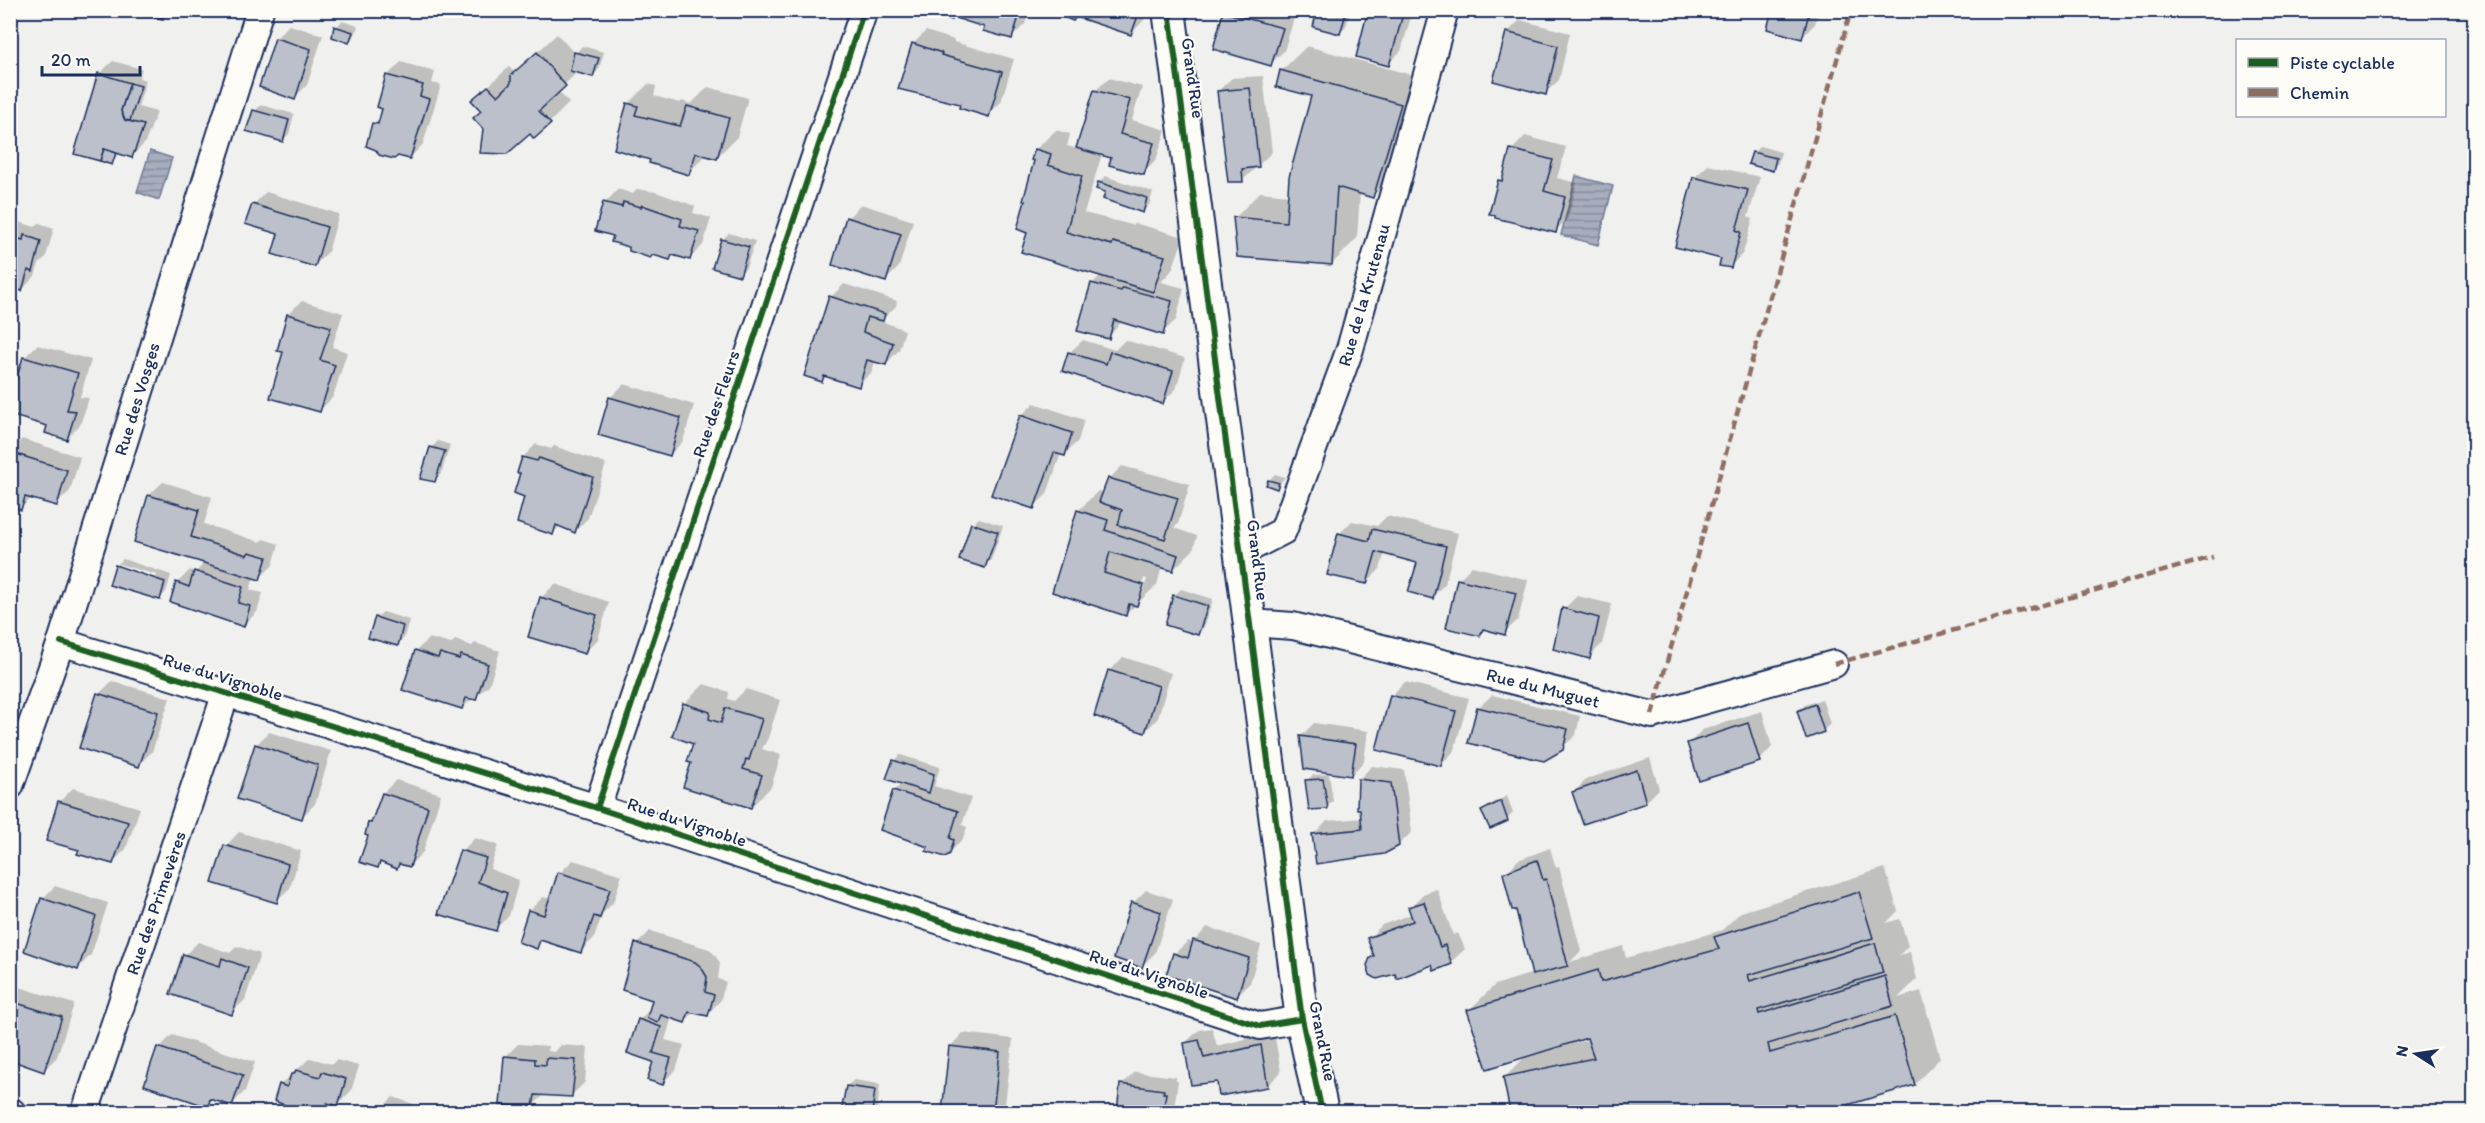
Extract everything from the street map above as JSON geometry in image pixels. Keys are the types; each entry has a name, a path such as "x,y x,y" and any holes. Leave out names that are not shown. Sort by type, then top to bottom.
{"street":[{"name":"Rue des Vosges","path":"11,781 61,642 260,10"},
{"name":"Rue des Fleurs","path":"597,808 864,10"},
{"name":"Grand'Rue","path":"1169,10 1302,1019 1322,1113"},
{"name":"Rue de la Krutenau","path":"1242,552 1283,531 1350,349 1445,10"},
{"name":"Rue du Muguet","path":"1251,623 1293,626 1652,715 1834,664"},
{"name":"Rue du Vignoble","path":"61,642 597,808 1260,1026 1302,1019"},
{"name":"Rue des Primevères","path":"85,1113 226,693"}],"water":[{"path":"150,151 172,158 159,200 137,192"},
{"path":"1576,176 1613,186 1598,245 1561,235"}],"building":[{"path":"142,10 164,10 163,19 141,14"},
{"path":"831,10 850,10 848,15"},
{"path":"1021,10 1012,39 983,31 984,27 952,17 952,20 922,11"},
{"path":"1047,10 1140,10 1131,35 1076,17 1073,21"},
{"path":"1317,10 1347,10 1340,34 1313,27"},
{"path":"1368,10 1404,10 1389,66 1356,57"},
{"path":"1772,10 1810,10 1802,39 1767,29"},
{"path":"1223,12 1283,28 1271,66 1213,49"},
{"path":"334,26 353,32 349,43 332,37"},
{"path":"1506,32 1558,46 1546,95 1493,81"},
{"path":"275,38 311,49 295,100 259,87"},
{"path":"912,43 942,53 941,55 1002,72 989,117 959,108 960,104 898,89"},
{"path":"537,52 566,86 539,111 551,124 534,139 530,134 507,154 480,153 483,129 473,118 481,111 471,100 488,86 498,96 511,83 511,75"},
{"path":"574,52 599,58 593,77 570,71"},
{"path":"1280,70 1401,104 1373,198 1337,187 1332,265 1237,257 1233,217 1286,222 1289,177 1311,96 1276,87"},
{"path":"98,73 130,83 121,111 125,120 144,125 132,158 104,149 100,161 74,154"},
{"path":"386,75 423,85 420,96 429,99 410,159 398,156 394,159 379,155 376,150 366,146 372,123 378,124 382,109 377,107"},
{"path":"130,83 141,86 130,121 125,120 121,111"},
{"path":"1250,88 1259,167 1242,169 1243,182 1228,182 1217,91"},
{"path":"1094,90 1130,100 1120,134 1154,143 1144,175 1109,165 1111,158 1076,148"},
{"path":"627,103 638,106 635,115 680,126 687,106 729,118 717,159 696,153 689,175 614,149"},
{"path":"253,110 289,120 283,142 246,131"},
{"path":"104,149 116,153 112,165 100,161"},
{"path":"1035,149 1051,154 1048,165 1082,176 1066,232 1165,256 1153,292 1021,252 1027,233 1017,229"},
{"path":"1510,149 1553,160 1544,191 1565,197 1556,233 1495,218 1495,215 1489,214 1498,180 1502,181"},
{"path":"1752,152 1776,158 1773,171 1748,164"},
{"path":"1693,177 1748,190 1736,230 1741,232 1731,268 1719,266 1721,259 1675,247"},
{"path":"1098,182 1147,198 1143,213 1103,199 1105,192 1096,189"},
{"path":"603,202 622,207 623,202 641,207 642,205 682,219 680,226 699,231 690,260 672,255 670,260 653,255 650,258 629,251 629,247 611,242 613,236 595,231"},
{"path":"252,204 327,227 315,267 272,254 278,234 245,224"},
{"path":"846,217 901,234 886,282 832,265"},
{"path":"24,235 41,241 33,272 28,270 22,291 10,288 10,236 23,240"},
{"path":"721,239 749,247 740,276 712,268"},
{"path":"1091,283 1121,291 1123,288 1172,301 1163,335 1114,320 1109,339 1077,331"},
{"path":"829,296 885,314 883,321 867,317 863,332 893,343 886,365 867,360 859,387 824,376 822,382 804,376"},
{"path":"287,314 331,327 320,360 335,365 320,412 270,398 283,352 277,351"},
{"path":"1068,352 1106,364 1110,352 1173,371 1163,404 1062,371"},
{"path":"23,357 78,373 67,410 76,411 67,440 45,433 47,426 10,415 10,391 13,391"},
{"path":"609,397 681,418 670,456 598,435"},
{"path":"1020,415 1072,433 1065,456 1054,453 1034,509 991,495"},
{"path":"430,447 445,451 435,482 420,479"},
{"path":"10,452 67,470 57,506 25,497 21,510 10,506"},
{"path":"522,457 537,461 539,458 593,477 575,533 556,525 553,535 517,523 524,497 514,493"},
{"path":"1108,478 1178,498 1165,539 1118,525 1122,510 1099,502"},
{"path":"1268,480 1279,483 1277,489 1266,485"},
{"path":"148,495 199,510 191,537 247,555 249,552 267,557 260,580 134,542"},
{"path":"1077,510 1108,520 1105,530 1178,555 1173,571 1110,552 1104,573 1144,585 1137,606 1129,604 1126,616 1052,592"},
{"path":"971,523 998,532 985,568 959,560"},
{"path":"1372,529 1446,546 1433,599 1408,592 1417,563 1376,552 1367,584 1327,575 1338,533 1369,541"},
{"path":"115,565 165,582 160,600 109,585"},
{"path":"194,571 243,587 238,603 250,606 244,627 170,602 176,582 189,587"},
{"path":"1457,579 1516,593 1505,635 1483,629 1480,636 1446,628"},
{"path":"1173,595 1208,606 1198,635 1165,625"},
{"path":"540,597 597,615 585,654 528,637"},
{"path":"1562,608 1599,618 1590,659 1553,649"},
{"path":"375,617 403,626 398,646 368,638"},
{"path":"415,650 438,658 440,653 459,659 461,655 488,664 476,700 466,698 462,709 402,690"},
{"path":"1108,670 1159,686 1145,733 1094,716"},
{"path":"97,693 158,712 139,767 79,748"},
{"path":"1390,695 1456,711 1441,766 1376,750"},
{"path":"683,703 710,712 709,719 721,723 725,708 762,719 749,760 746,759 743,769 762,775 751,808 683,787 691,763 687,762 693,744 672,736"},
{"path":"1815,704 1824,732 1806,739 1797,711"},
{"path":"1477,707 1568,729 1563,750 1544,761 1468,743"},
{"path":"1748,723 1760,762 1699,781 1687,743"},
{"path":"1300,736 1356,744 1351,776 1304,769"},
{"path":"255,744 318,765 302,819 237,799"},
{"path":"893,760 934,774 929,793 886,779"},
{"path":"1637,770 1646,803 1583,824 1572,792"},
{"path":"1323,779 1328,809 1309,810 1305,780"},
{"path":"1358,779 1391,783 1399,846 1384,854 1316,864 1312,834 1362,829 1360,809 1357,809"},
{"path":"893,790 958,811 950,838 954,840 950,854 945,857 926,851 928,847 880,830"},
{"path":"382,793 428,807 410,867 399,864 397,869 380,862 378,868 359,862 368,836 365,835 368,822 371,823"},
{"path":"58,801 128,822 113,864 77,854 79,850 46,841"},
{"path":"1501,801 1508,821 1490,829 1481,811"},
{"path":"224,845 288,864 277,903 212,883"},
{"path":"460,850 486,858 478,882 507,893 496,931 438,914"},
{"path":"1537,860 1543,880 1546,879 1568,966 1532,975 1516,910 1512,910 1503,873"},
{"path":"558,872 610,889 600,918 594,916 581,953 540,940 537,949 518,942 528,910 544,915"},
{"path":"1859,892 1873,938 1748,975 1750,981 1875,943 1883,973 1758,1010 1759,1014 1885,976 1893,1006 1768,1044 1770,1053 1895,1016 1915,1085 1824,1112 1510,1112 1503,1077 1594,1058 1587,1038 1487,1069 1467,1010 1598,970 1601,982 1719,949 1714,937"},
{"path":"41,898 96,916 78,970 24,951"},
{"path":"1131,902 1161,912 1142,968 1114,958"},
{"path":"1424,902 1440,947 1445,945 1452,964 1434,971 1432,965 1397,979 1395,974 1377,979 1370,975 1367,965 1370,958 1374,956 1367,938 1413,921 1408,907"},
{"path":"1193,940 1249,958 1237,998 1166,975 1173,953 1188,958"},
{"path":"635,943 695,962 701,967 707,977 705,992 714,995 708,1016 689,1012 685,1023 661,1015 658,1022 647,1018 652,1000 622,990"},
{"path":"183,954 220,966 222,958 248,968 232,1015 170,994"},
{"path":"10,1001 62,1017 44,1072 10,1060"},
{"path":"638,1019 661,1027 653,1053 671,1058 663,1085 647,1080 653,1062 627,1053"},
{"path":"1199,1040 1204,1058 1261,1045 1268,1087 1219,1096 1217,1082 1191,1085 1184,1043"},
{"path":"949,1046 1000,1052 993,1112 942,1112"},
{"path":"157,1047 243,1075 232,1106 210,1099 208,1107 144,1085"},
{"path":"504,1056 535,1059 535,1064 546,1065 546,1058 576,1060 572,1097 535,1095 533,1107 500,1105"},
{"path":"296,1070 320,1077 322,1072 346,1079 338,1106 327,1103 324,1112 283,1112 285,1105 274,1101 279,1084 287,1087 291,1074 294,1074"},
{"path":"1120,1084 1164,1090 1163,1093 1166,1093 1163,1112 1117,1112"},
{"path":"846,1086 875,1090 872,1112 841,1112"}],"marked path":[{"path":"1652,715 1851,10"},
{"path":"1834,664 2213,557"}],"cycle path":[{"path":"597,808 864,10"},
{"path":"1169,10 1302,1019 1322,1112"},
{"path":"61,642 597,808 1260,1026 1302,1019"}]}
